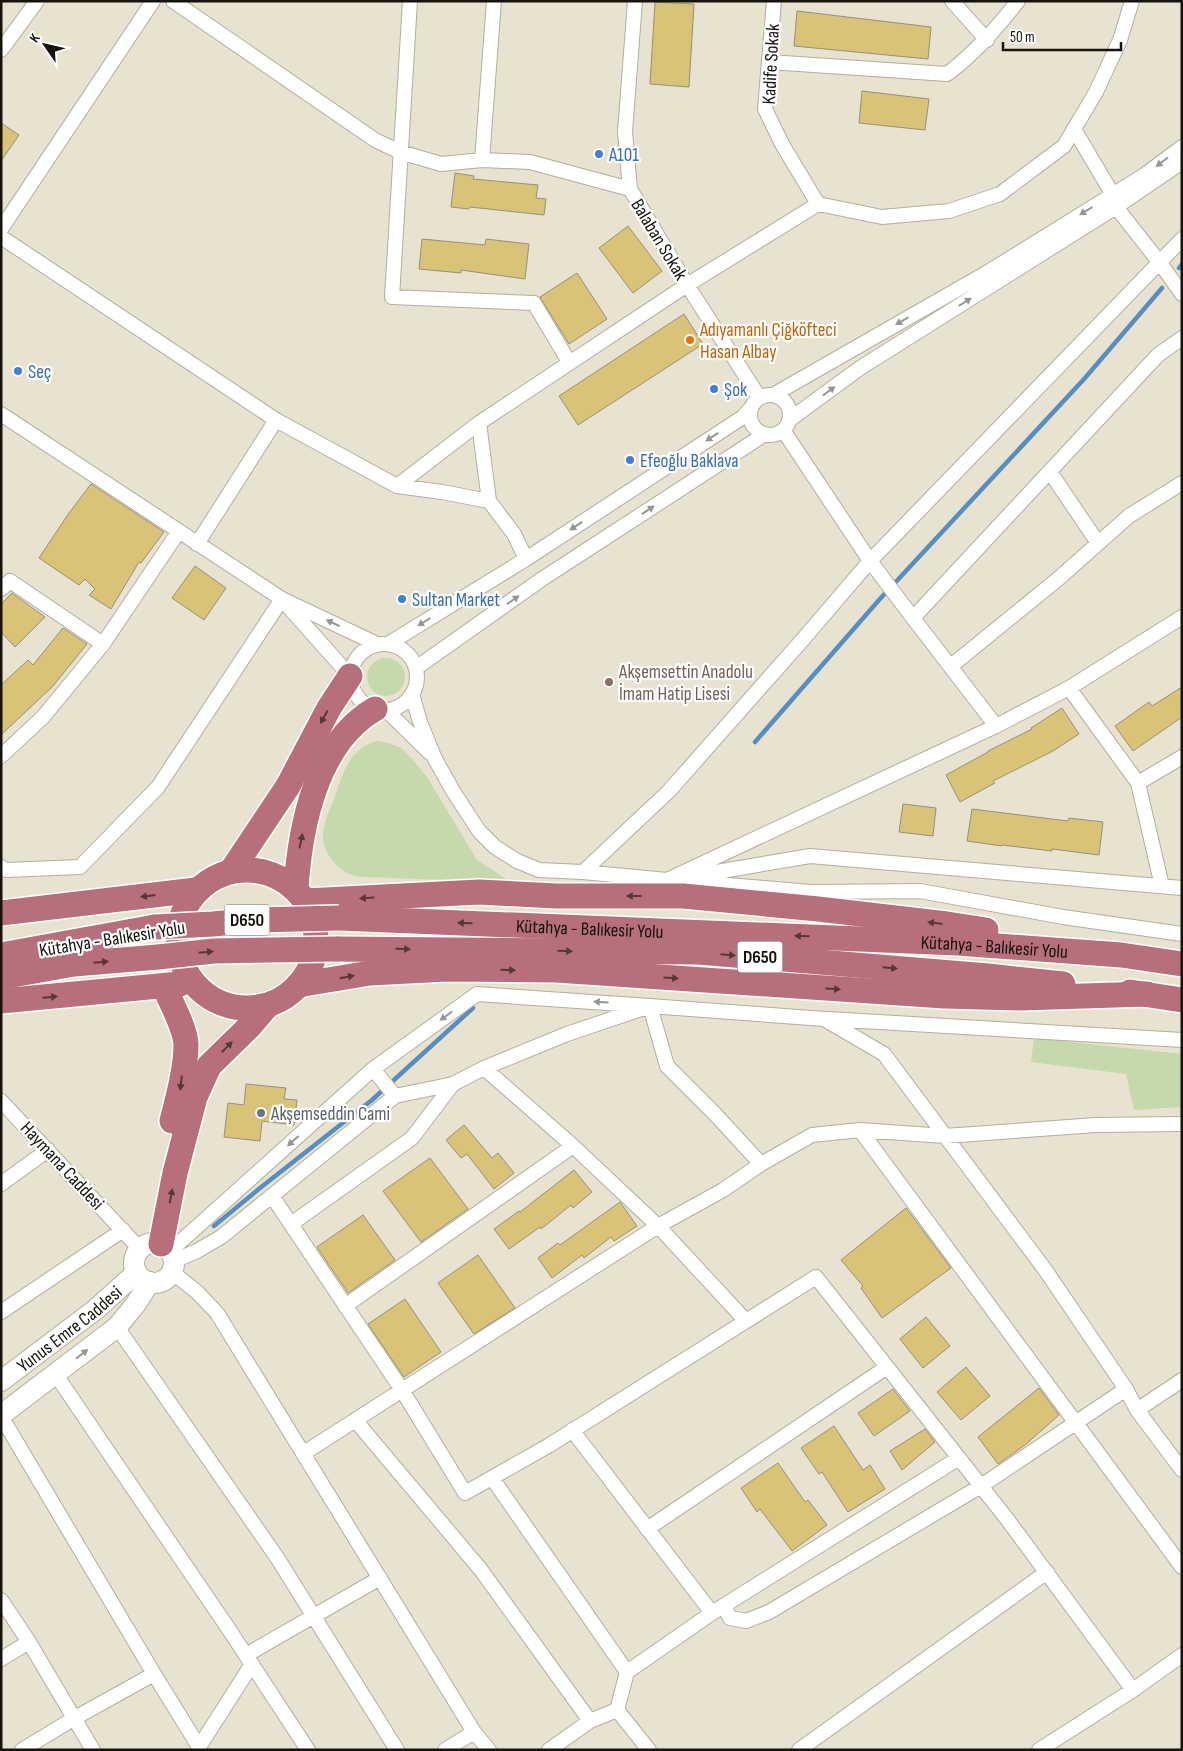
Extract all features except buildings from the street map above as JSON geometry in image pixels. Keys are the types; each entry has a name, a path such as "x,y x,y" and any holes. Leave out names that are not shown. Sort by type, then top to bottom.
{"highway":[{"path":"232,870 288,786 329,708 350,676"},
{"path":"301,895 298,856 308,809 324,766 341,738 361,718 380,710"},
{"path":"250,869 267,872 283,879 301,895 313,917 316,935 315,953 309,970 298,985 284,998 266,1006 246,1009 226,1006 207,997 192,983 182,966 177,946 178,926 182,913 196,890 213,878 232,870 250,869"},
{"path":"1,913 196,890"},
{"path":"301,895 479,892 556,896 683,896 947,924 1121,955"},
{"name":"Kütahya - Balıkesir Yolu","path":"1,955 155,927 256,920 339,918 957,943 1121,955 1182,964"},
{"name":"Kütahya - Balıkesir Yolu","path":"1,977 74,964 214,951 337,949 698,952 988,976 1147,994 1182,1000"},
{"path":"298,985 370,973 447,969 556,970 944,996 1020,998 1147,994"},
{"path":"1,1001 192,983"},
{"path":"160,1253 152,1203 180,1093 186,1043 180,1022 164,986"},
{"path":"160,1253 175,1172 195,1097 209,1066 250,1026 266,1006"}],"street":[{"path":"1,50 36,1"},
{"path":"1,229 153,1"},
{"path":"173,1 376,140 400,152 441,164 482,160 530,162 630,189"},
{"path":"410,1 392,297 534,303 570,362"},
{"path":"482,160 494,1"},
{"name":"Balaban Sokak","path":"635,1 625,132 630,189 687,285 761,400"},
{"name":"Kadife Sokak","path":"774,1 765,109 782,144 818,204"},
{"path":"952,1 987,40"},
{"path":"769,62 947,74 987,40 1018,1"},
{"path":"397,486 479,422 687,285 818,204 882,217 949,211 1000,194 1064,146 1096,92 1120,40 1132,1"},
{"path":"1074,129 1115,201 1182,294"},
{"path":"761,400 751,422 755,428 765,434 772,435 860,368 1115,201 1143,176 1182,147"},
{"path":"435,758 380,710 365,704 357,697 352,687 350,676 352,665 358,655 366,648 383,644 526,558 743,417 761,400 1182,162"},
{"path":"1,237 276,420 397,486 489,501"},
{"path":"583,872 669,791 870,561 1182,239"},
{"path":"913,618 1158,354 1182,338"},
{"path":"761,400 779,397 789,407 786,425 870,561 996,726"},
{"path":"1,414 282,600 383,644 397,646 406,652 416,668 416,686 406,702 396,708 380,710"},
{"path":"197,544 276,420"},
{"path":"479,422 489,501 514,534 526,558"},
{"path":"416,668 542,579 765,434"},
{"path":"1050,472 1098,543"},
{"path":"951,666 1058,578 1129,516 1182,483"},
{"path":"1,756 43,717 103,644 179,532"},
{"path":"4,581 103,644"},
{"path":"282,600 350,676"},
{"path":"1,867 6,870 80,867 158,787 282,600"},
{"path":"667,880 996,726 1069,688 1182,616"},
{"path":"1069,688 1138,783 1162,886"},
{"path":"412,694 420,722 435,758 464,811 479,831 495,847 517,860 540,870 811,892 920,891 1063,917 1182,934"},
{"path":"1138,783 1182,757"},
{"path":"667,880 810,856 1182,888"},
{"path":"160,1253 372,1069 477,994 824,1019 1182,1040"},
{"path":"160,1253 166,1278 158,1282 143,1278 134,1264 135,1255 160,1253 197,1251 221,1237 395,1096 453,1084 484,1068 567,1034 650,1006"},
{"path":"650,1006 667,1066 761,1164"},
{"path":"824,1019 884,1054 1046,1272 1126,1390 1137,1410 1182,1470"},
{"path":"484,1068 573,1146 658,1226 746,1321"},
{"path":"372,1069 395,1096"},
{"path":"291,1224 412,1138 453,1084"},
{"name":"Haymana Caddesi","path":"1,1101 124,1230 160,1253 217,1313 474,1732 489,1750"},
{"path":"304,1453 658,1226 723,1190 761,1164 812,1136 860,1130 945,1136 1096,1125 1182,1124"},
{"path":"860,1130 1182,1567"},
{"path":"345,1306 573,1146"},
{"path":"1,1184 48,1150"},
{"path":"272,1196 402,1390 465,1493 572,1430 816,1277 981,1486 1133,1690"},
{"path":"1,1312 124,1230"},
{"path":"143,1278 135,1305 117,1327 1,1416 198,1749 249,1660 314,1617 380,1578"},
{"name":"Yunus Emre Caddesi","path":"1,1381 95,1310 143,1278"},
{"path":"117,1327 278,1559 396,1750"},
{"path":"648,1529 887,1367"},
{"path":"56,1375 308,1750"},
{"path":"1137,1410 1182,1380"},
{"path":"572,1430 648,1529 718,1609 730,1618 746,1621 769,1612 981,1486 1126,1390"},
{"path":"356,1420 480,1570 590,1722"},
{"path":"617,1710 627,1672 718,1609 959,1458"},
{"path":"492,1478 627,1672"},
{"path":"800,1750 1046,1572"},
{"path":"1,1600 29,1642 92,1750"},
{"path":"1,1659 29,1642"},
{"path":"1039,1750 1133,1690 1182,1655"},
{"path":"22,1750 154,1674"},
{"path":"549,1750 590,1722 617,1710"},
{"path":"617,1710 649,1750"},
{"path":"445,1750 474,1732"}],"green space":[{"path":"386,658 400,663 405,677 400,691 386,696 372,691 367,677 372,663"},
{"path":"377,741 401,748 414,761 427,777 477,860 508,880 359,877 344,871 334,862 324,846 323,840 327,817 349,762 360,749"},
{"path":"1034,1038 1182,1054 1182,1107 1134,1110 1126,1074 1031,1062"}],"waterway":[{"path":"1179,268 1182,264"},
{"path":"755,742 879,600 1085,378 1162,288"},
{"path":"214,1226 372,1100 473,1008"}],"place":[{"name":"A101","path":"599,154"},
{"name":"Adıyamanlı Çiğköfteci Hasan Albay","path":"690,340"},
{"name":"Seç","path":"18,371"},
{"name":"Şok","path":"714,389"},
{"name":"Efeoğlu Baklava","path":"630,460"},
{"name":"Sultan Market","path":"402,599"},
{"name":"Akşemsettin Anadolu İmam Hatip Lisesi","path":"609,682"},
{"name":"Akşemseddin Cami","path":"261,1113"}]}
